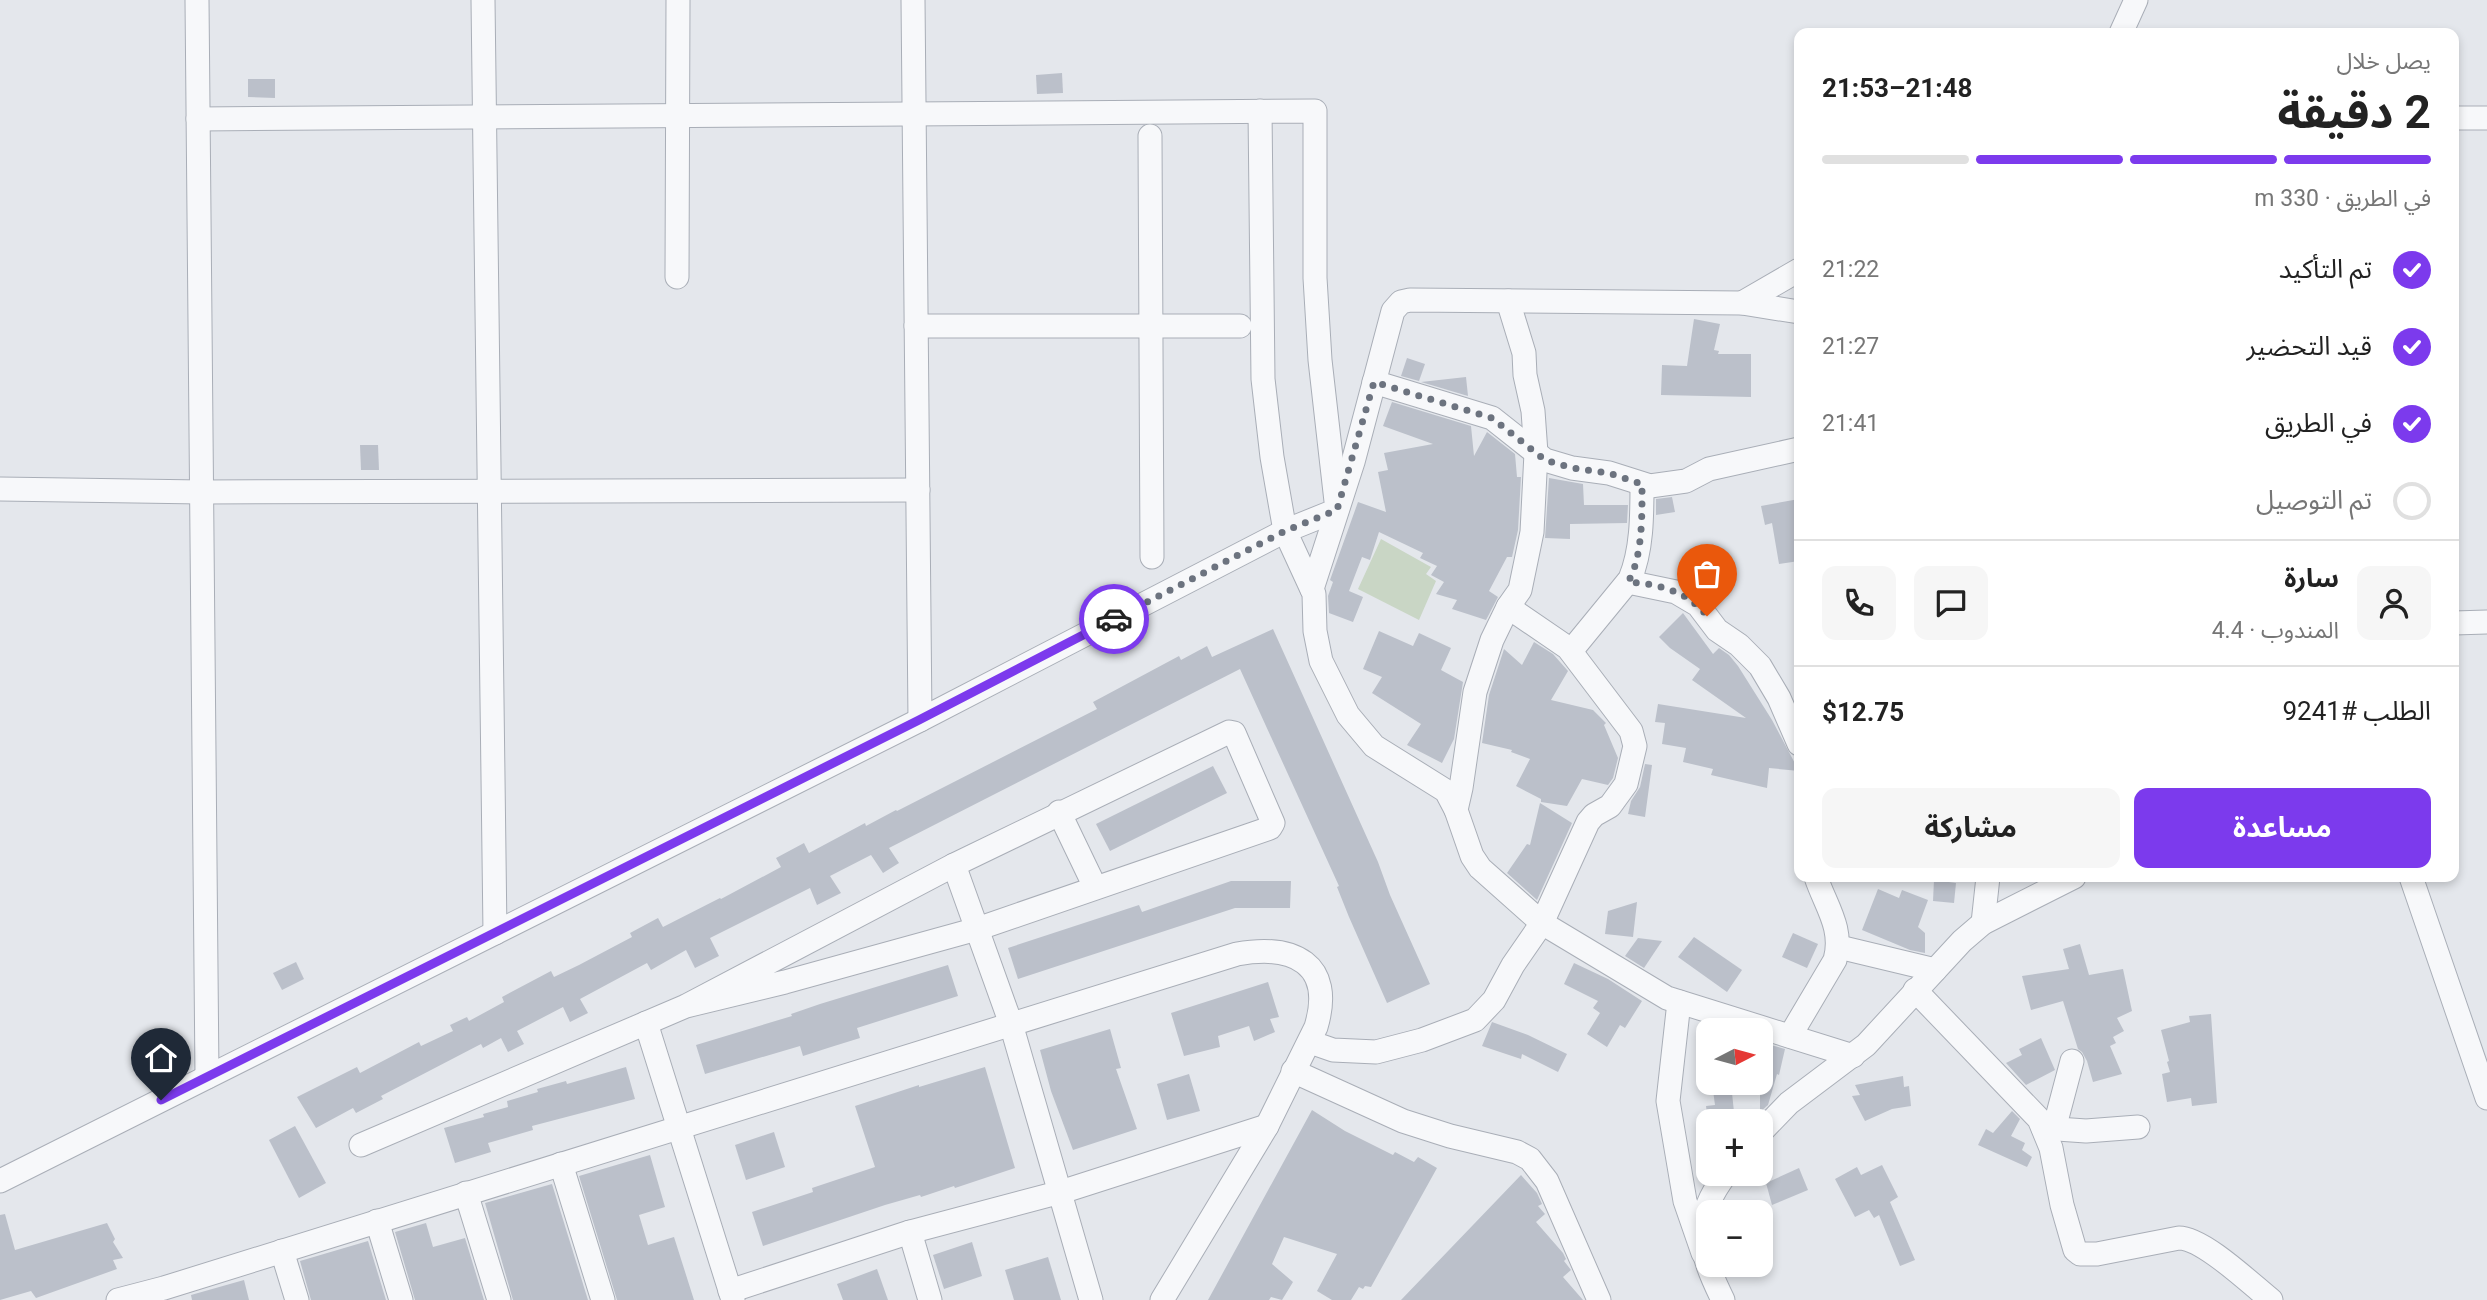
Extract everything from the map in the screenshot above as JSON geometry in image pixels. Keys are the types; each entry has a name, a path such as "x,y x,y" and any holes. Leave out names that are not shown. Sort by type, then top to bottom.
{"street":[{"path":"197,0 207,1077"},
{"path":"483,0 495,933"},
{"path":"677,277 678,0"},
{"path":"913,0 919,720"},
{"path":"2123,28 2136,0"},
{"path":"1260,111 1263,379 1272,457 1285,531 1312,589 1315,631 1321,661 1348,715 1374,746 1446,791 1456,810 1472,856 1480,868 1488,878 1542,923 1667,998 1853,1056"},
{"path":"198,118 1315,111 1315,278 1319,346 1337,510"},
{"path":"2459,118 2487,118"},
{"path":"1150,136 1152,557"},
{"path":"1742,303 1794,273"},
{"path":"1456,810 1475,692 1492,640 1508,607 1520,590 1532,532 1536,453 1533,411 1525,375 1524,353 1507,301"},
{"path":"1312,589 1393,311 1401,302 1742,303 1794,311"},
{"path":"916,326 1240,326"},
{"path":"1374,382 1492,418 1545,460 1572,468 1609,473 1642,484 1686,481 1709,469 1794,450"},
{"path":"1571,651 1628,582 1638,553 1642,484"},
{"path":"0,489 202,492 918,490"},
{"path":"0,1181 919,720 1285,531 1337,510"},
{"path":"1628,582 1676,592 1698,606 1717,630 1739,645 1760,666 1779,698 1794,732"},
{"path":"1310,1042 1333,1050 1376,1052 1422,1040 1468,1023 1484,1012 1542,923 1588,822 1594,815 1610,806 1626,784 1635,746 1628,725 1571,651 1508,607"},
{"path":"2459,622 2487,622"},
{"path":"360,1145 686,1006 954,865 1229,732 1234,733 1273,823 1272,827 977,929 785,982 686,1006"},
{"path":"1059,813 1094,887"},
{"path":"954,865 1011,1024 1062,1192 1091,1300"},
{"path":"1790,1036 1835,960 1839,947 1828,905 1818,882"},
{"path":"1983,923 1987,882"},
{"path":"1773,1119 1788,1103 1866,1045 1915,990 1983,923 2064,882"},
{"path":"2413,882 2487,1098"},
{"path":"1839,947 1936,970"},
{"path":"118,1300 166,1294 282,1251 1237,954 1274,951 1290,954 1302,959 1313,973 1321,992 1320,1013 1310,1042 1267,1126 1174,1296"},
{"path":"1915,990 2048,1129 2086,1131 2138,1127"},
{"path":"1679,1002 1668,1101 1685,1201 1696,1233"},
{"path":"646,1023 731,1296 910,1232 1062,1192 1267,1126"},
{"path":"2072,1061 2048,1129 2073,1246 2080,1254 2123,1250 2179,1238 2190,1239 2271,1300"},
{"path":"1293,1071 1403,1121 1450,1136 1517,1152 1530,1159 1547,1181 1599,1300"},
{"path":"561,1164 603,1300"},
{"path":"466,1193 499,1300"},
{"path":"377,1221 401,1300"},
{"path":"910,1232 930,1300"},
{"path":"282,1251 297,1300"},
{"path":"1713,1277 1723,1300"}],"green space":[{"path":"1381,539 1431,567 1426,574 1436,581 1419,620 1358,589"}],"building":[{"path":"1062,73 1063,93 1037,94 1036,75"},
{"path":"248,79 275,79 275,98 248,97"},
{"path":"1694,319 1720,324 1714,350 1719,351 1718,354 1751,354 1751,397 1661,395 1662,365 1687,366"},
{"path":"1407,358 1425,364 1419,381 1401,376"},
{"path":"1466,377 1468,396 1421,382"},
{"path":"1392,402 1471,426 1474,456 1487,432 1515,454 1517,477 1521,477 1518,530 1512,557 1507,557 1489,591 1498,597 1486,620 1452,609 1457,600 1436,594 1444,582 1431,575 1437,566 1420,558 1423,553 1379,532 1370,560 1362,557 1349,591 1363,597 1353,622 1329,613 1328,596 1333,582 1330,580 1358,502 1386,512 1378,472 1388,470 1384,453 1433,444 1383,426"},
{"path":"360,445 378,445 379,470 361,470"},
{"path":"1549,478 1583,484 1584,505 1628,505 1627,523 1570,524 1570,539 1545,538"},
{"path":"1672,497 1675,512 1656,515 1656,499"},
{"path":"1794,500 1794,562 1779,564 1772,523 1765,525 1761,506"},
{"path":"1708,566 1721,602 1715,604 1706,593 1685,581 1695,578 1693,571"},
{"path":"1683,613 1713,654 1719,648 1729,655 1772,720 1794,762 1794,770 1769,768 1767,788 1711,775 1713,769 1683,762 1686,748 1662,744 1665,723 1655,722 1658,704 1746,718 1692,680 1700,669 1659,637"},
{"path":"1273,629 1430,984 1387,1003 1349,917 1337,887 1339,886 1240,669 889,848 899,863 883,873 871,855 830,876 841,893 817,905 810,888 710,938 719,956 695,968 686,950 651,970 647,963 580,999 588,1013 570,1022 563,1007 517,1031 524,1044 508,1052 501,1038 483,1048 481,1044 381,1096 383,1099 356,1113 353,1108 316,1128 297,1097 357,1067 360,1073 419,1042 421,1046 453,1031 450,1025 467,1017 469,1021 504,1002 502,997 551,971 554,977 579,965 632,937 630,933 658,918 663,927 721,899 781,867 776,858 804,843 809,853 865,823 866,826 897,811 1097,709 1093,702 1179,656 1181,660 1207,646 1212,657"},
{"path":"1379,631 1413,646 1419,633 1451,648 1441,670 1463,682 1454,739 1442,763 1407,745 1421,724 1372,693 1382,677 1363,669"},
{"path":"1534,642 1553,654 1568,671 1551,700 1593,710 1606,723 1604,725 1618,758 1613,778 1608,785 1582,779 1567,806 1541,802 1541,799 1516,786 1530,759 1511,752 1512,750 1482,743 1489,695 1504,649 1522,665"},
{"path":"1645,764 1652,765 1645,817 1628,814 1631,801 1640,787"},
{"path":"1213,766 1227,793 1110,851 1096,824"},
{"path":"1540,803 1572,823 1537,900 1507,873 1527,844 1530,845"},
{"path":"1231,881 1291,881 1290,908 1235,908 1018,979 1008,948 1139,905 1142,912"},
{"path":"1934,882 1956,883 1954,903 1933,901"},
{"path":"1878,889 1899,898 1902,890 1928,900 1918,927 1925,933 1925,953 1910,950 1862,930"},
{"path":"1637,902 1633,937 1605,934 1608,911"},
{"path":"1793,933 1818,944 1807,968 1782,957"},
{"path":"1694,937 1742,970 1727,992 1678,957"},
{"path":"1638,938 1662,941 1644,968 1625,956"},
{"path":"2080,944 2089,975 2123,969 2132,1011 2117,1018 2124,1031 2113,1037 2116,1043 2110,1046 2122,1074 2093,1082 2087,1061 2078,1049 2063,1001 2031,1010 2022,976 2069,969 2063,949"},
{"path":"296,962 304,979 282,990 273,973"},
{"path":"1574,963 1608,979 1642,1001 1625,1028 1620,1025 1607,1047 1587,1034 1600,1013 1593,1008 1598,1001 1564,984"},
{"path":"948,965 958,996 857,1028 860,1038 803,1056 800,1046 705,1074 696,1045"},
{"path":"1268,982 1279,1017 1270,1019 1275,1032 1254,1041 1249,1026 1218,1036 1220,1047 1184,1056 1171,1013"},
{"path":"2211,1014 2217,1103 2192,1106 2191,1098 2167,1102 2162,1074 2170,1072 2161,1030 2190,1022 2189,1016"},
{"path":"1492,1022 1528,1035 1567,1054 1558,1072 1522,1054 1521,1059 1482,1046"},
{"path":"1110,1029 1121,1068 1116,1069 1137,1129 1073,1150 1051,1091 1040,1050"},
{"path":"2041,1038 2055,1070 2026,1085 2006,1063 2022,1055 2019,1049"},
{"path":"1773,1046 1785,1049 1779,1075 1777,1074 1773,1088"},
{"path":"626,1067 635,1099 532,1126 533,1130 488,1143 491,1152 455,1163 444,1128 508,1107 507,1101 538,1092 537,1089 566,1081 567,1084"},
{"path":"985,1067 1015,1168 955,1188 954,1186 885,1205 763,1246 752,1212 813,1192 812,1188 875,1167 855,1106"},
{"path":"1189,1074 1200,1111 1167,1120 1157,1084"},
{"path":"1903,1076 1904,1087 1909,1086 1911,1106 1892,1109 1865,1121 1852,1096 1860,1095 1855,1085"},
{"path":"1714,1096 1732,1096 1734,1109 1706,1109 1706,1106 1715,1105"},
{"path":"1760,1096 1771,1096 1768,1105 1760,1109"},
{"path":"1312,1110 1345,1131 1393,1155 1395,1152 1414,1162 1418,1157 1437,1168 1371,1287 1359,1287 1351,1300 1332,1300 1317,1291 1337,1254 1284,1237 1272,1264 1293,1282 1282,1300 1271,1297 1269,1300 1208,1300"},
{"path":"2012,1111 2020,1119 2011,1136 2025,1143 2022,1150 2032,1157 2027,1167 1978,1145 1986,1129 1993,1133"},
{"path":"295,1126 326,1183 299,1198 269,1140"},
{"path":"774,1132 785,1167 746,1180 735,1145"},
{"path":"650,1155 665,1207 639,1215 648,1245 674,1237 694,1300 617,1300 579,1176"},
{"path":"1882,1165 1898,1197 1890,1202 1915,1260 1900,1266 1879,1215 1874,1218 1869,1210 1855,1217 1835,1179 1857,1167 1861,1175"},
{"path":"1799,1168 1808,1190 1773,1205 1767,1186 1773,1186 1773,1180"},
{"path":"1521,1175 1537,1193 1542,1204 1538,1206 1545,1214 1536,1222 1563,1253 1566,1259 1564,1261 1571,1270 1563,1277 1583,1300 1401,1300"},
{"path":"552,1184 588,1300 513,1300 485,1203"},
{"path":"5,1214 15,1250 107,1223 115,1239 113,1242 123,1258 113,1260 117,1269 36,1298 31,1291 0,1300 0,1215"},
{"path":"426,1223 433,1247 465,1238 484,1300 415,1300 395,1232"},
{"path":"368,1241 386,1300 311,1300 300,1261"},
{"path":"972,1242 982,1276 944,1289 933,1255"},
{"path":"1048,1257 1061,1300 1014,1300 1005,1270"},
{"path":"877,1269 888,1300 843,1300 837,1284"},
{"path":"244,1280 249,1300 192,1300 191,1295"}],"way so far":[{"path":"1114,619 1285,531 1337,510 1374,382 1492,418 1545,460 1572,468 1609,473 1642,484 1638,553 1628,582 1643,583 1682,594 1707,616"}],"route":[{"path":"161,1100 919,720 1114,619"}]}
